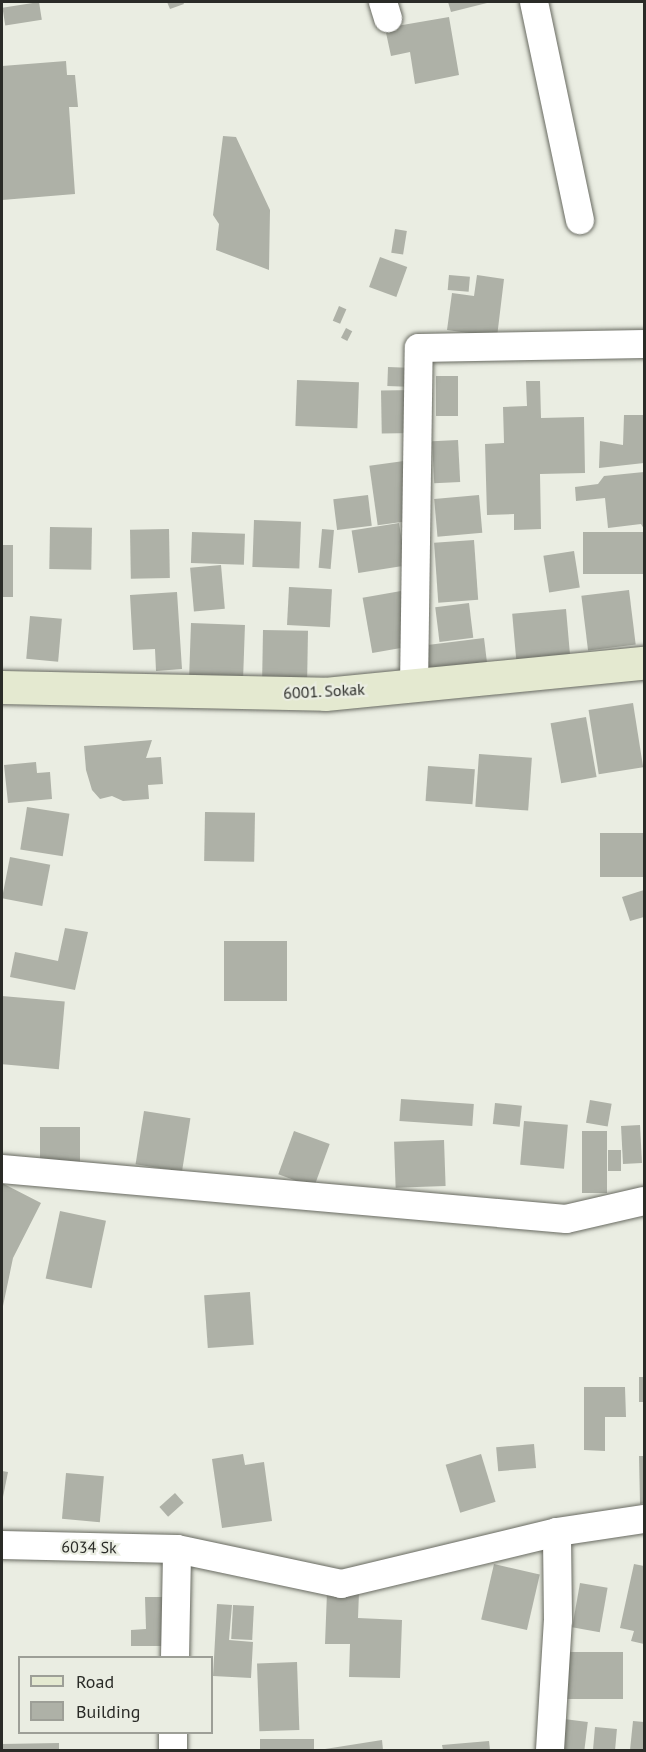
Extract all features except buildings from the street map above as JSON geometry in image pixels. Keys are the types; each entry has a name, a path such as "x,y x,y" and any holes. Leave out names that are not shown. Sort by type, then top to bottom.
{"street":[{"path":"534,2 579,220"},
{"path":"414,686 419,348 645,344"},
{"name":"6001. Sokak","path":"2,687 325,694 645,663"},
{"path":"2,1169 566,1219 645,1201"},
{"name":"6034 Sk","path":"2,1545 177,1549 341,1584 557,1532 645,1519"},
{"path":"550,1750 558,1620 557,1532"},
{"path":"175,1656 177,1549"},
{"path":"173,1734 173,1750"}]}
